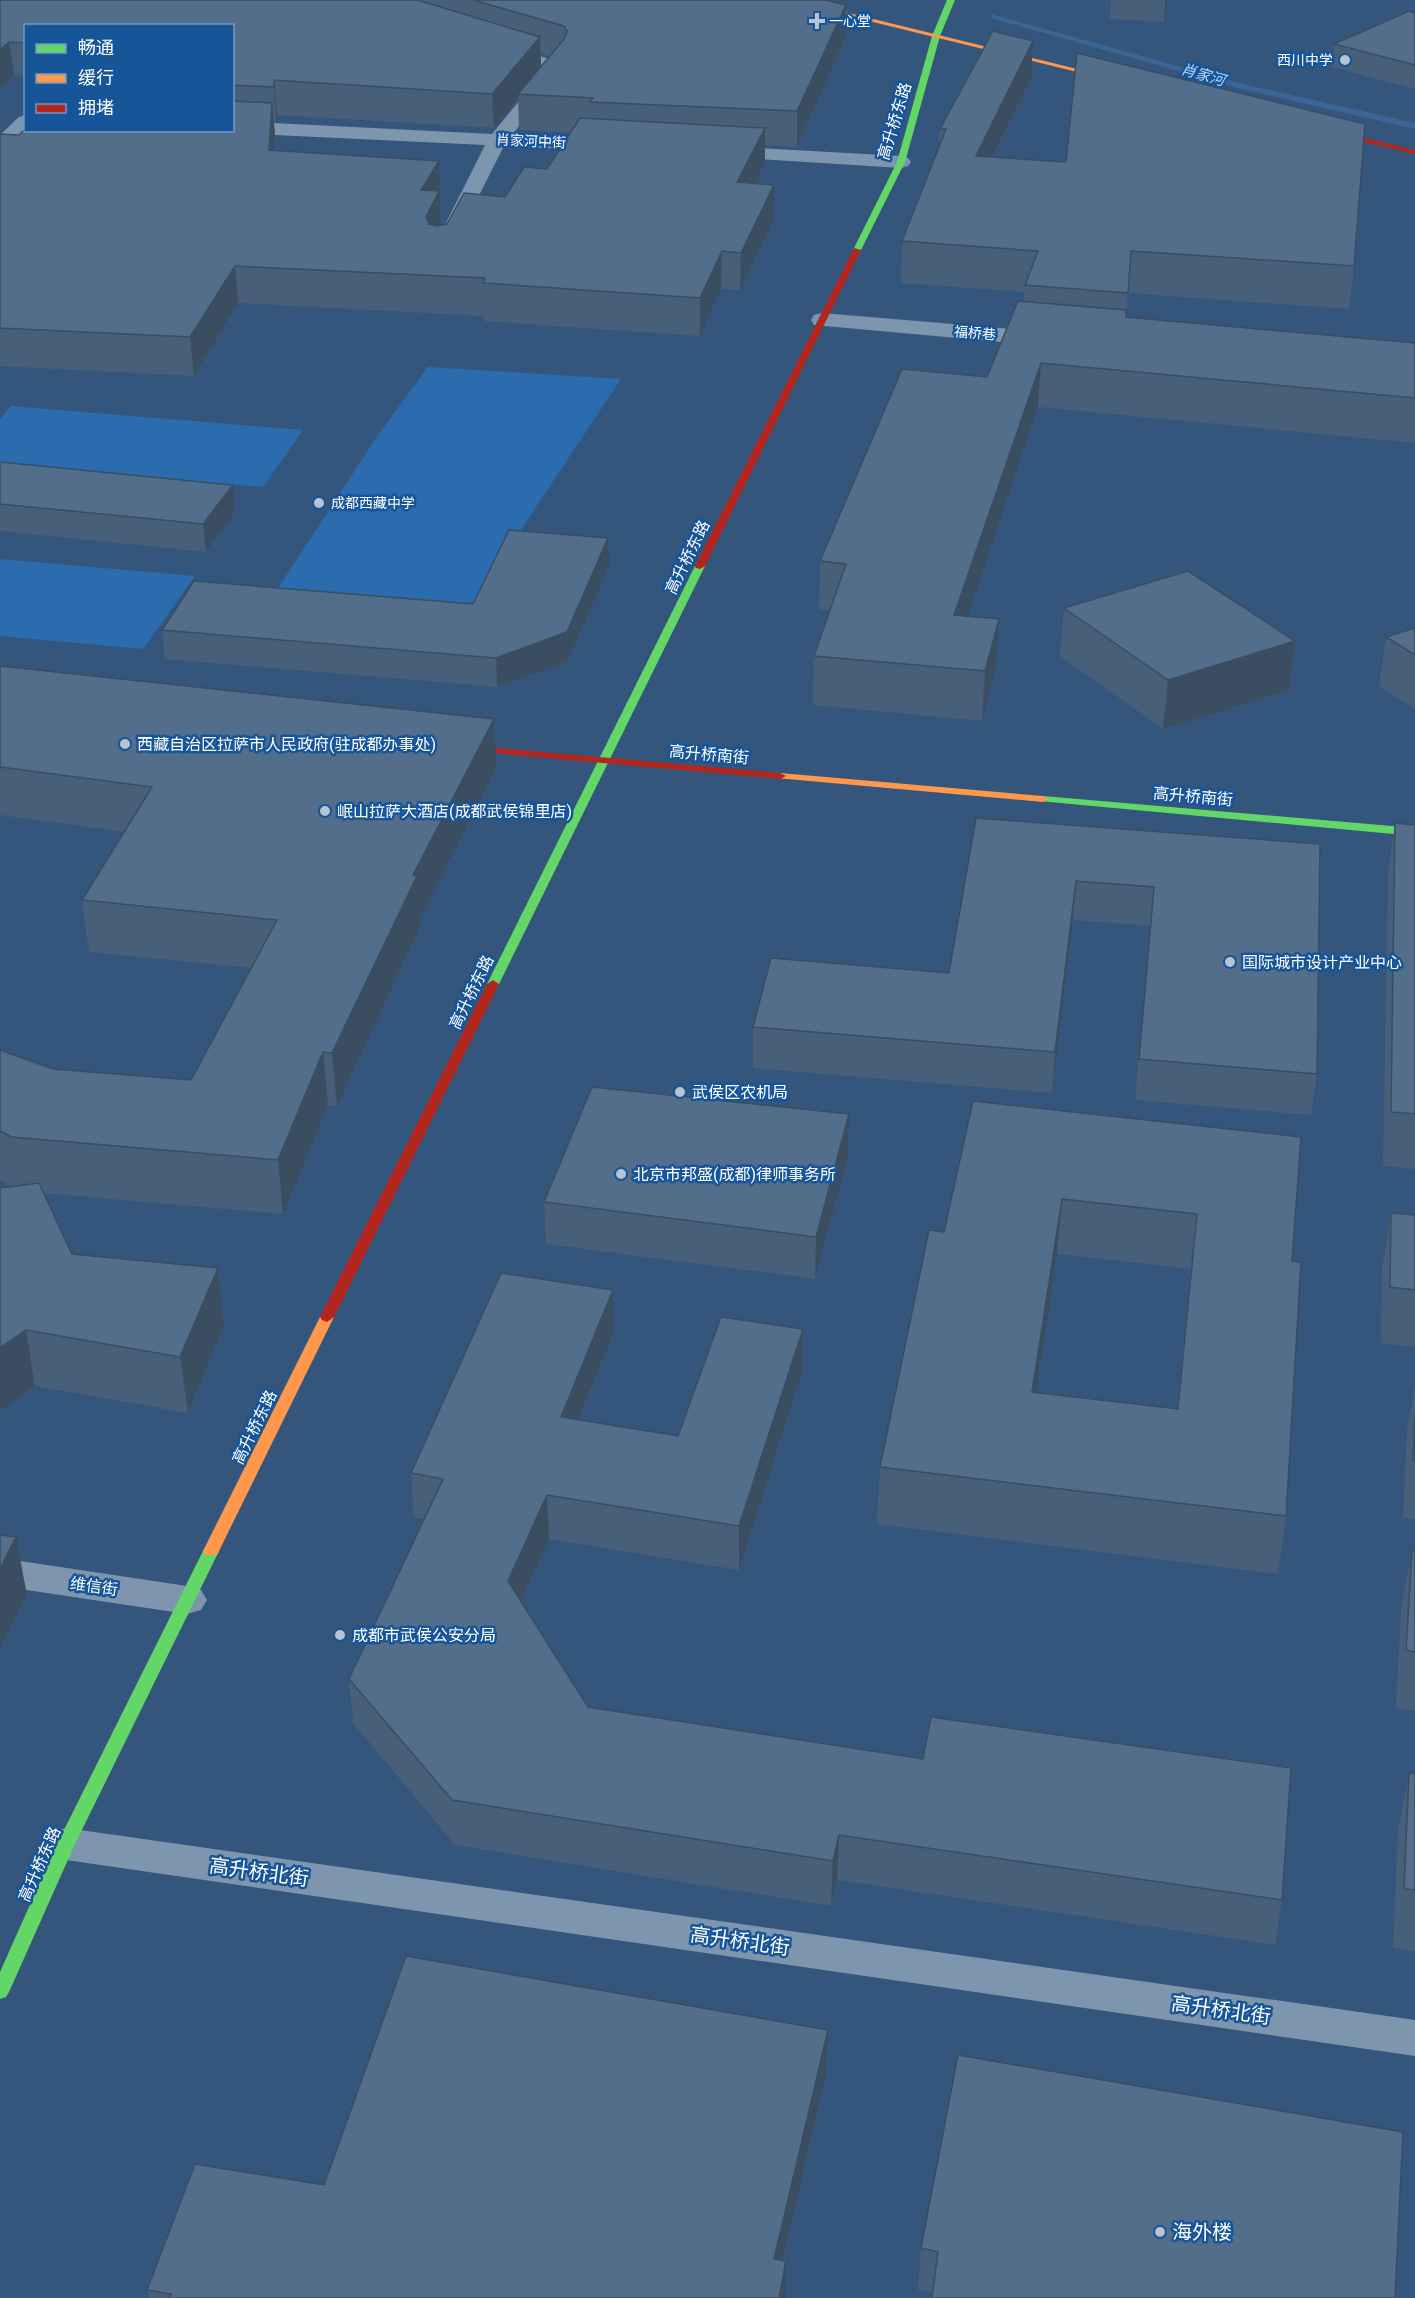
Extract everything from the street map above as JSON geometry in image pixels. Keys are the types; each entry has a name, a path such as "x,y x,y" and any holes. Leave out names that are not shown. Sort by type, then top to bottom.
{"street":[{"path":"787,0 1130,83"},
{"name":"高升桥东路","path":"0,1992 9,1950 66,1844 902,162 936,36 951,0"},
{"path":"440,255 498,139 557,67 479,43"},
{"path":"0,146 20,118"},
{"path":"1301,124 1415,152"},
{"name":"肖家河中街","path":"234,127 628,147"},
{"path":"699,150 902,162"},
{"name":"福桥巷","path":"822,320 1071,340"},
{"name":"高升桥南街","path":"438,746 1415,832"},
{"name":"维信街","path":"0,1572 187,1600"},
{"name":"高升桥北街","path":"66,1844 1415,2038"}],"shaded area":[{"path":"428,367 621,379 467,611 267,605 378,435"},
{"path":"11,406 303,430 263,487 0,464 0,419"},
{"path":"0,559 195,576 143,649 0,636"}],"building":[{"path":"0,0 417,0 540,37 492,94 274,80 274,87 234,85 234,24 24,24 24,43 9,42 0,50"},
{"path":"473,0 825,0 846,5 797,111 590,102 593,98 518,94 565,38 567,31 564,26"},
{"path":"1409,11 1415,13 1415,65 1334,44"},
{"path":"993,31 1033,41 976,156 1066,162 1077,53 1365,124 1354,266 1131,251 1128,293 1025,285 1038,251 902,241 946,129 940,129"},
{"path":"234,101 272,103 269,150 439,161 421,190 439,191 426,217 429,224 437,226 447,224 464,193 505,197 524,167 547,169 580,118 765,128 737,182 774,185 741,253 722,251 700,298 483,283 485,278 235,266 190,337 0,328 0,134 19,135 24,130 24,132 234,132"},
{"path":"1018,301 1126,310 1126,317 1415,343 1415,398 1041,363 954,615 999,619 985,671 814,656 846,564 820,561 902,369 987,377"},
{"path":"0,462 233,485 203,524 0,504"},
{"path":"509,530 608,538 567,632 496,658 162,630 194,581 473,604"},
{"path":"1188,571 1295,641 1168,680 1064,608"},
{"path":"1415,628 1415,655 1386,637"},
{"path":"0,666 494,719 413,875 417,876 332,1053 323,1052 278,1160 12,1137 0,1131 0,1050 53,1069 191,1080 277,920 82,900 152,787 0,767"},
{"name":"国际城市设计产业中心","path":"976,818 1320,844 1317,1074 1139,1059 1154,887 1076,881 1055,1052 753,1027 771,958 949,973"},
{"path":"1395,823 1415,825 1415,1114 1391,1112"},
{"path":"592,1087 849,1114 816,1237 544,1202"},
{"path":"973,1101 1301,1137 1292,1261 1301,1262 1286,1516 880,1467 929,1230 944,1232","holes":["1062,1199 1197,1214 1178,1409 1032,1392"]},
{"path":"39,1183 72,1254 218,1268 180,1357 26,1330 0,1348 0,1188"},
{"path":"1391,1213 1415,1215 1415,1290 1390,1287"},
{"path":"501,1273 613,1290 561,1417 678,1436 721,1317 803,1329 739,1526 547,1495 508,1581 588,1707 923,1759 931,1717 1291,1768 1282,1900 839,1835 833,1861 452,1800 349,1679 443,1479 411,1473"},
{"path":"1415,1415 1415,1461 1413,1460"},
{"path":"0,1535 16,1537 0,1569"},
{"path":"1412,1551 1415,1551 1415,1652 1406,1650"},
{"path":"1409,1773 1415,1774 1415,1890 1404,1889"},
{"path":"406,1956 828,2030 774,2259 786,2261 779,2298 169,2298 171,2294 147,2290 195,2164 324,2185"},
{"name":"海外楼","path":"958,2055 1403,2132 1395,2298 932,2298 938,2252 921,2248"}],"waterway":[{"name":"肖家河","path":"994,16 1241,86 1415,126"}],"traffic: fast":[{"path":"857,250 901,162 936,36 951,0"},
{"path":"493,984 700,566"},
{"path":"1043,799 1415,832"},
{"path":"0,1992 66,1844 211,1551"}],"traffic: slow":[{"path":"787,0 1118,80"},
{"path":"780,776 1043,799"},
{"path":"211,1551 327,1317"}],"traffic: jam":[{"path":"1319,129 1415,152"},
{"path":"700,566 857,250"},
{"path":"452,747 780,776"},
{"path":"327,1317 493,984"}],"place":[{"name":"一心堂","path":"817,21"},
{"name":"西川中学","path":"1345,60"},
{"name":"成都西藏中学","path":"319,503"},
{"name":"西藏自治区拉萨市人民政府(驻成都办事处)","path":"125,744"},
{"name":"岷山拉萨大酒店(成都武侯锦里店)","path":"325,811"},
{"name":"国际城市设计产业中心","path":"1230,962"},
{"name":"武侯区农机局","path":"680,1092"},
{"name":"北京市邦盛(成都)律师事务所","path":"621,1174"},
{"name":"成都市武侯公安分局","path":"340,1635"},
{"name":"海外楼","path":"1160,2232"}]}
